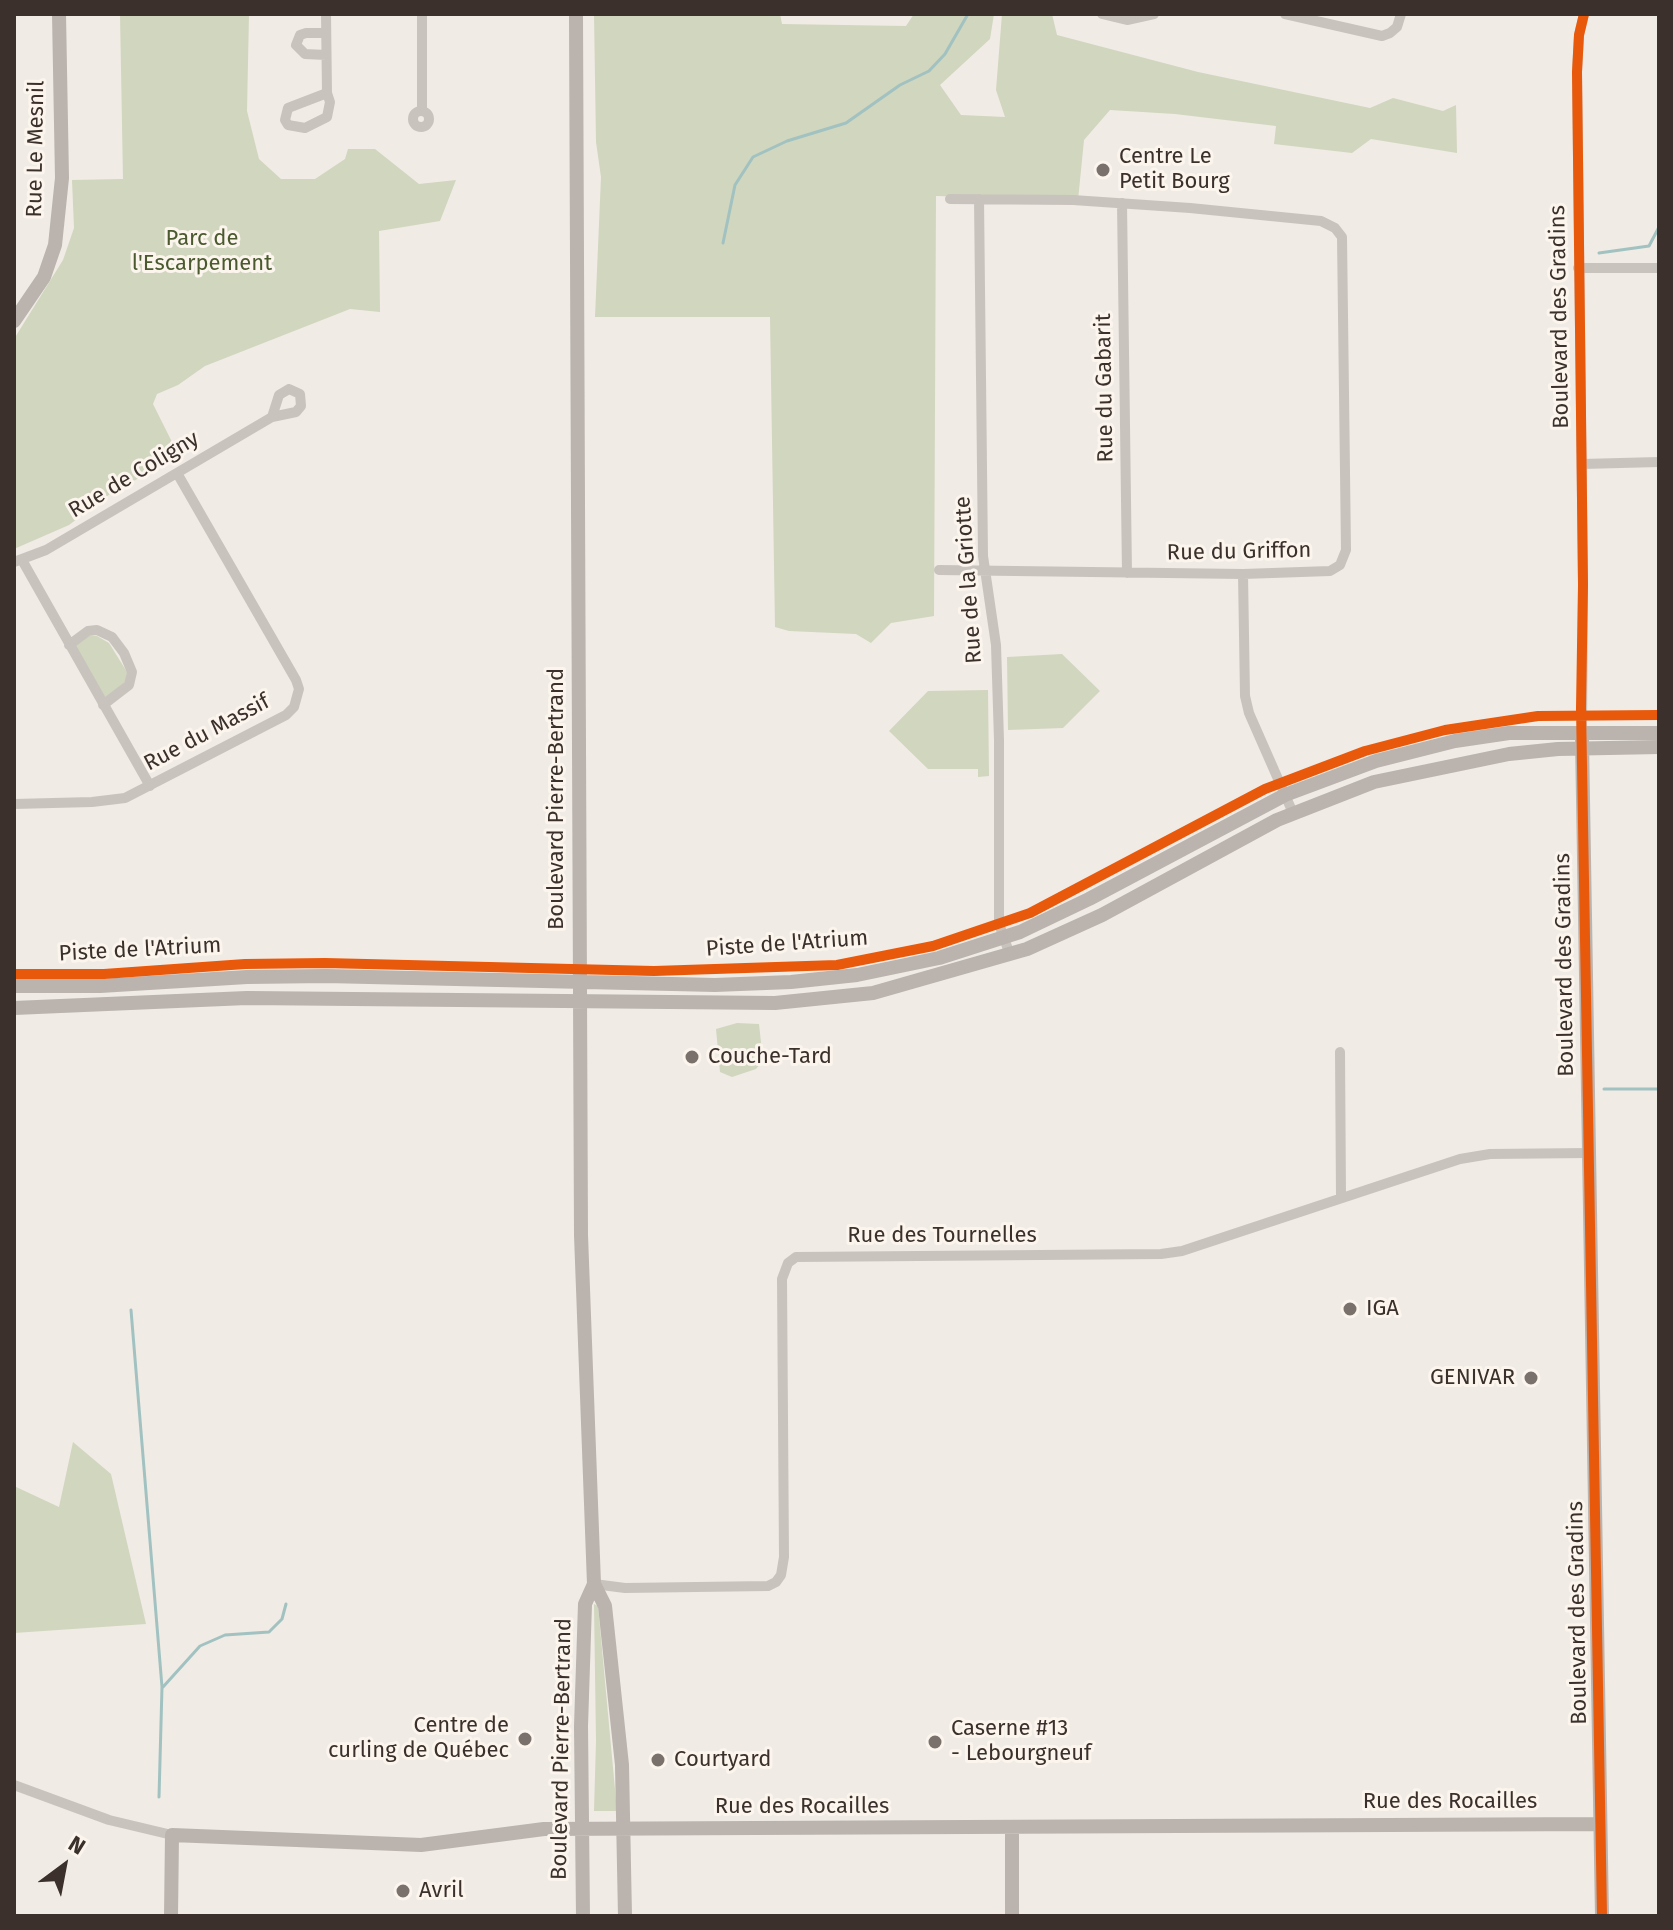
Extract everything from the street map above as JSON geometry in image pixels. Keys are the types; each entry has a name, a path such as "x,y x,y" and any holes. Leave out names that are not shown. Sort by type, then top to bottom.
{"main road":[{"name":"Rue Le Mesnil","path":"14,321 44,277 55,245 62,178 59,14"},
{"name":"Boulevard Pierre-Bertrand","path":"576,14 581,1243 594,1584 605,1606 622,1765 625,1916"},
{"path":"14,986 130,985 294,977 715,985 805,981 890,970 1002,939 1089,899 1285,795 1376,761 1455,741 1519,732 1659,733"},
{"name":"Boulevard des Gradins","path":"1582,732 1602,1916"},
{"path":"14,1008 247,998 775,1003 837,999 912,984 1010,955 1102,915 1242,837 1293,813 1369,784 1509,754 1659,747"},
{"name":"Boulevard Pierre-Bertrand","path":"583,1916 581,1828 585,1604 594,1584"},
{"name":"Rue des Rocailles","path":"172,1835 421,1845 544,1829 581,1828 1600,1824"},
{"path":"1012,1828 1012,1916"},
{"path":"171,1916 172,1835"}],"street":[{"path":"326,14 327,93 330,102 327,117 305,128 288,125 285,114 288,108 327,93"},
{"path":"422,14 422,111"},
{"path":"1102,14 1135,20 1154,14"},
{"path":"1285,14 1382,36 1397,27 1401,14"},
{"name":"Boulevard des Gradins","path":"1582,732 1577,72 1579,35 1584,14"},
{"path":"326,33 300,35 296,45 305,54 326,55"},
{"path":"950,199 1122,203"},
{"name":"Rue de la Griotte","path":"979,199 985,570 996,645 999,740 998,916 1002,939 1010,955"},
{"name":"Rue du Griffon","path":"939,570 1243,574 1330,571 1340,565 1344,558 1342,237 1328,223 1122,203"},
{"name":"Rue du Gabarit","path":"1122,203 1127,573"},
{"path":"1578,268 1659,268"},
{"name":"Rue de Coligny","path":"18,561 46,550 272,417"},
{"path":"1582,464 1659,462"},
{"name":"Rue du Massif","path":"14,804 125,798 286,715 294,707 299,689 177,473"},
{"path":"18,561 150,786"},
{"path":"1243,574 1245,696 1249,713 1293,813"},
{"path":"69,645 88,631 97,630 112,637 124,653 132,672 131,679 124,691 103,705"},
{"path":"1340,1052 1341,1197"},
{"name":"Rue des Tournelles","path":"594,1584 625,1588 768,1586 781,1575 784,1567 782,1279 788,1263 796,1257 1161,1254 1182,1251 1474,1156 1588,1153"},
{"name":"Rue des Rocailles","path":"14,1785 109,1820 172,1835"}],"green space":[{"name":"Parc de l'Escarpement","path":"120,14 249,14 247,111 259,159 281,179 315,179 345,159 348,149 375,149 419,184 456,180 440,221 379,231 380,312 350,309 205,366 178,385 157,394 153,404 179,456 110,494 69,525 14,549 14,339 63,260 74,228 72,180 123,179"},
{"path":"594,14 780,14 782,24 906,26 914,14 994,14 990,39 940,85 961,115 1005,117 996,90 1002,14 1052,14 1057,35 1198,72 1370,108 1393,98 1443,111 1456,105 1457,153 1371,139 1352,153 1274,144 1276,126 1110,110 1084,140 1078,200 936,196 934,616 891,623 871,643 856,634 789,631 775,627 770,317 595,317 601,177 596,142"},
{"path":"89,636 97,636 109,643 127,672 126,681 105,699 74,646"},
{"path":"1062,654 1100,691 1063,728 1008,730 1007,657"},
{"path":"988,690 989,776 978,777 978,769 928,769 889,731 928,691"},
{"path":"737,1023 759,1024 763,1061 756,1069 732,1077 720,1072 716,1029"},
{"path":"73,1442 111,1474 146,1624 14,1633 14,1486 59,1507"},
{"path":"594,1604 598,1606 617,1811 594,1811"}],"waterway":[{"path":"723,243 735,185 753,157 787,141 846,123 900,85 929,71 945,54 968,14"},
{"path":"1599,253 1649,246 1659,227"},
{"path":"1604,1089 1659,1089"},
{"path":"131,1310 162,1687 159,1797"},
{"path":"163,1687 200,1646 225,1635 269,1632 282,1619 286,1604"}],"cycle path":[{"path":"1584,14 1579,35 1577,72 1583,585 1581,708 1602,1916"},
{"name":"Piste de l'Atrium","path":"14,974 104,974 245,964 325,963 654,971 837,965 933,946 1030,913 1265,789 1365,751 1445,730 1538,716 1659,715"}],"place":[{"name":"Centre Le Petit Bourg","path":"1103,170"},
{"name":"Couche-Tard","path":"692,1057"},
{"name":"IGA","path":"1350,1309"},
{"name":"GENIVAR","path":"1531,1378"},
{"name":"Centre de curling de Québec","path":"525,1739"},
{"name":"Caserne #13 - Lebourgneuf","path":"935,1742"},
{"name":"Courtyard","path":"658,1760"},
{"name":"Avril","path":"403,1891"}]}
